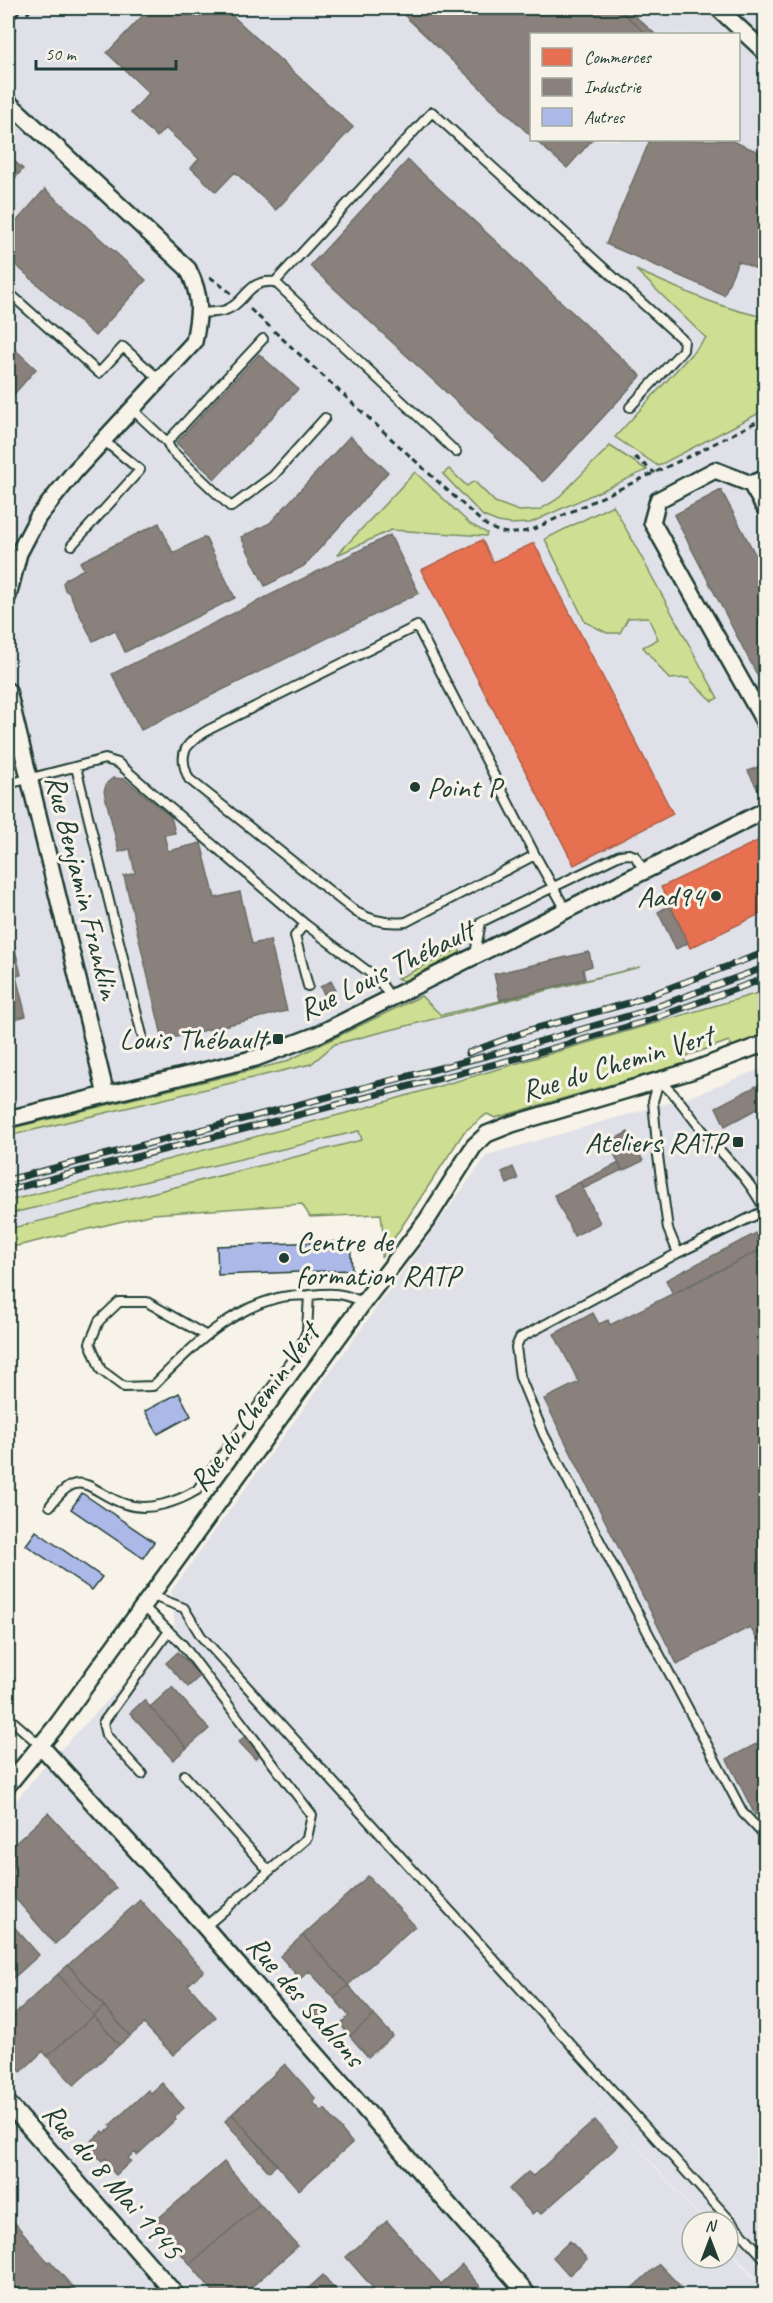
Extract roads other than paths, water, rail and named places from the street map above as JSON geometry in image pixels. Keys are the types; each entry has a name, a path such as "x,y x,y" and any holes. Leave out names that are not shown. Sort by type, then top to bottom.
{"street":[{"path":"8,12 11,8"},
{"path":"718,8 765,53"},
{"path":"8,102 189,269 198,289 200,313 194,342 104,440 38,517 19,553 8,596"},
{"path":"765,510 758,481 715,470 658,501 652,522 765,724"},
{"name":"Rue Benjamin Franklin","path":"8,691 10,710 106,1095"},
{"name":"Rue Louis Thébault","path":"8,1119 256,1058 319,1034 765,810"},
{"name":"Rue du Chemin Vert","path":"8,1785 40,1745 363,1303 427,1220 474,1146 487,1134 512,1124 659,1081 765,1043"},
{"name":"Rue des Sablons","path":"40,1745 205,1927 529,2295"},
{"name":"Rue du 8 Mai 1945","path":"8,2103 177,2295"}],"lane":[{"path":"275,282 432,112 684,341 683,350 630,407"},
{"path":"200,313 228,310 245,293 264,281 275,282 456,452"},
{"path":"8,292 99,374 123,347 159,379"},
{"path":"167,442 263,339"},
{"path":"132,409 231,507 273,476 325,418"},
{"path":"72,545 140,470 104,440"},
{"path":"535,855 406,922 379,921 356,912 189,779 184,769 183,755 186,746 196,738 417,626 535,855 566,910"},
{"path":"8,784 105,759 118,763 305,924 378,979 391,998"},
{"path":"76,767 142,1035"},
{"path":"475,957 480,922 620,855 635,856 644,871"},
{"path":"305,924 295,936 308,986"},
{"path":"678,1253 668,1229 658,1156 653,1101 659,1081 676,1094 699,1127 743,1174 765,1210 678,1253 520,1338 516,1347 520,1377 544,1435 744,1813 765,1836"},
{"path":"205,1335 147,1302 119,1302 99,1321 90,1342 101,1370 124,1387 153,1386 205,1335 233,1316 278,1298 335,1292 351,1295 363,1303"},
{"path":"50,1506 61,1490 85,1483 126,1504 135,1505 152,1506 179,1500 197,1490 300,1350 307,1331 309,1295"},
{"path":"146,1600 312,1815 307,1838 205,1927"},
{"path":"146,1600 184,1608 201,1636 765,2260"},
{"path":"142,1774 106,1735 103,1723 169,1631"},
{"path":"8,1717 40,1745"},
{"path":"184,1775 269,1871"}],"railway":[{"path":"468,1053 530,1030 629,1003 766,952"},
{"path":"8,1180 524,1046 645,1011 766,967"},
{"path":"8,1190 526,1056 647,1021 766,978"}],"place":[{"name":"Point P","path":"415,787"},
{"name":"Aad94","path":"716,896"},
{"name":"Louis Thébault","path":"278,1039"},
{"name":"Ateliers RATP","path":"738,1142"},
{"name":"Centre de formation RATP","path":"284,1258"}]}
